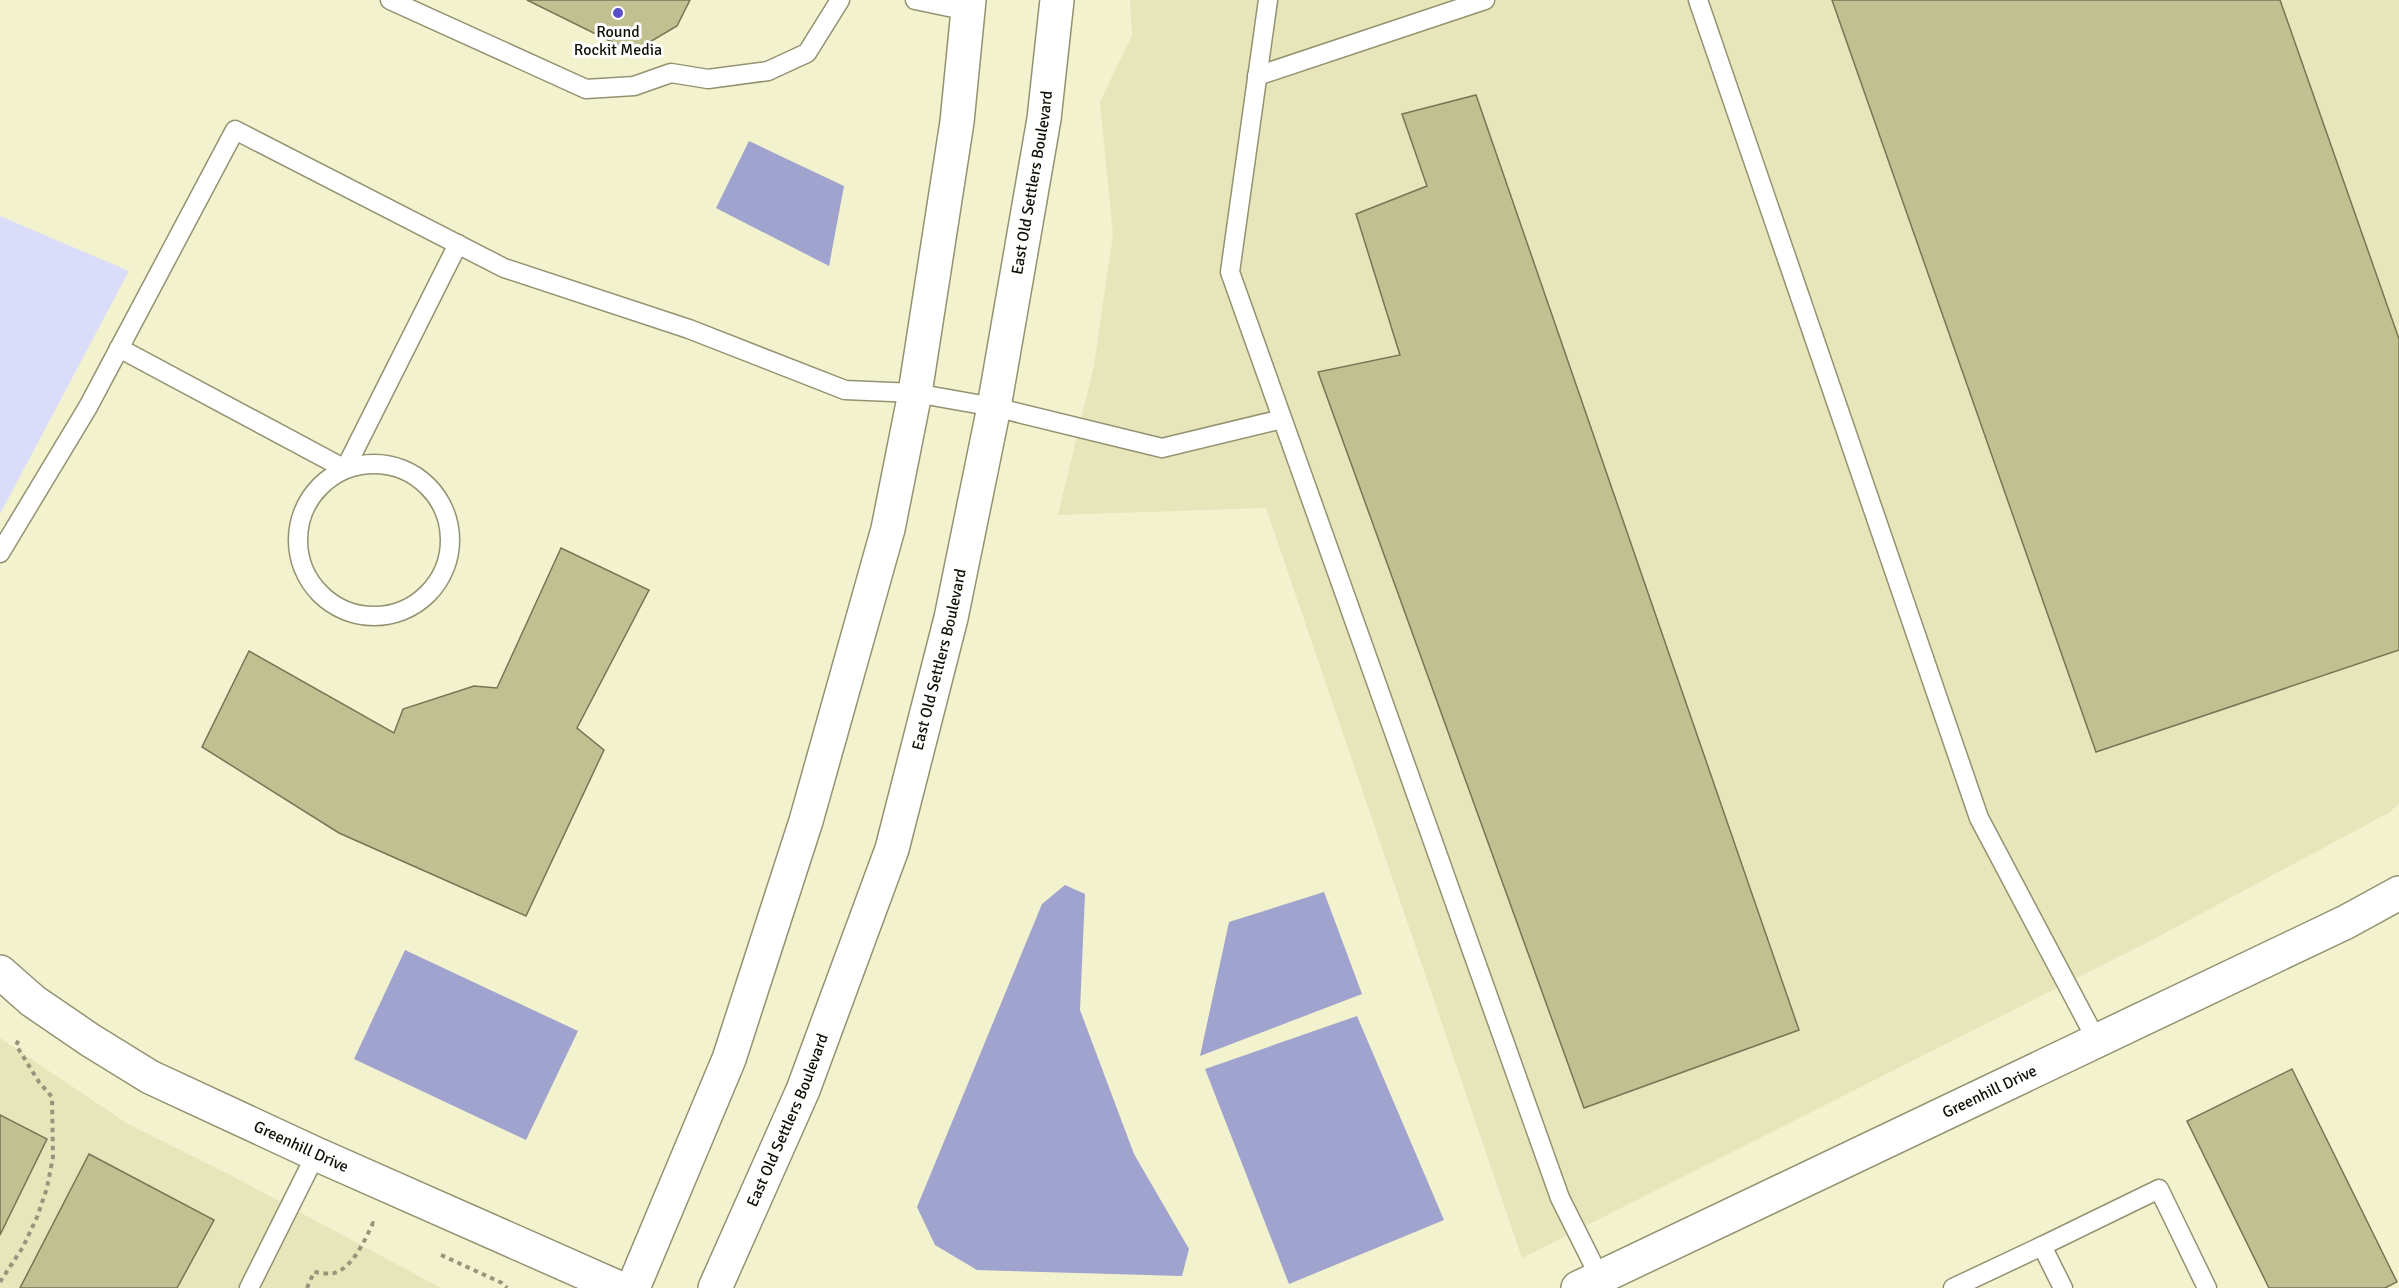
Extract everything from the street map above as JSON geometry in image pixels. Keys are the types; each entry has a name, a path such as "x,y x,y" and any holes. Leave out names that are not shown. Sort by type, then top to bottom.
{"main road":[{"name":"East Old Settlers Boulevard","path":"715,1288 803,1090 892,849 951,618 994,407 1044,119 1057,0"},
{"path":"633,1288 729,1059 806,821 888,529 915,393 957,122 968,6"},
{"name":"Greenhill Drive","path":"1594,1285 2346,922 2399,893"},
{"name":"Greenhill Drive","path":"0,972 33,1001 150,1077 316,1154 619,1288"}],"lane":[{"path":"399,2 586,89 634,86 671,73 708,79 768,71 807,53 840,0"},
{"path":"915,0 968,6"},
{"path":"1268,0 1230,272 1560,1198 1594,1285"},
{"path":"1257,76 1485,0"},
{"path":"1698,0 1979,818 2097,1041"},
{"path":"0,553 88,407 235,130 504,268 689,329 845,390 915,393 994,407 1162,448 1282,419"},
{"path":"119,348 345,469 370,463 395,466 418,477 436,495 447,518 450,543 445,568 432,590 412,606 388,616 363,616 339,608 319,594 304,574 298,550 299,525 308,502 324,483 345,469 458,244"},
{"path":"249,1288 316,1154"},
{"path":"1953,1288 2159,1189 2207,1288"},
{"path":"2042,1246 2063,1288"}],"path":[{"path":"0,1282 23,1246 37,1216 47,1188 53,1157 52,1097 39,1082 16,1045 21,1036 31,1042"},
{"path":"307,1288 314,1272 332,1273 341,1270 362,1246 373,1223"}],"shaded area":[{"path":"1130,0 2399,0 2399,803 2390,812 2152,940 1522,1258 1266,508 1058,515 1094,365 1113,235 1100,102 1132,35"},
{"path":"749,141 844,186 829,266 716,208"},
{"path":"0,216 129,271 0,514"},
{"path":"1065,885 1085,894 1080,1010 1134,1154 1189,1249 1182,1276 977,1270 935,1245 917,1207 1042,904"},
{"path":"1324,892 1362,994 1200,1056 1229,922"},
{"path":"405,950 578,1031 526,1140 354,1059"},
{"path":"1357,1016 1444,1220 1289,1284 1205,1069"},
{"path":"0,1038 128,1124 236,1178 441,1288 0,1288"}],"building":[{"name":"Round Rockit Media","path":"527,0 690,0 677,26 638,49 626,49"},
{"path":"1832,0 2280,0 2399,339 2399,650 2096,752"},
{"path":"1476,95 1799,1030 1584,1108 1318,372 1400,355 1356,214 1427,186 1402,114"},
{"path":"561,548 649,590 577,728 604,750 526,916 339,833 202,747 249,651 394,733 403,709 474,686 497,688"},
{"path":"2292,1069 2397,1282 2385,1288 2269,1288 2187,1121"},
{"path":"0,1115 47,1139 0,1235"},
{"path":"89,1154 214,1220 177,1288 20,1288"}],"place":[{"name":"Round Rockit Media","path":"618,13"}]}
